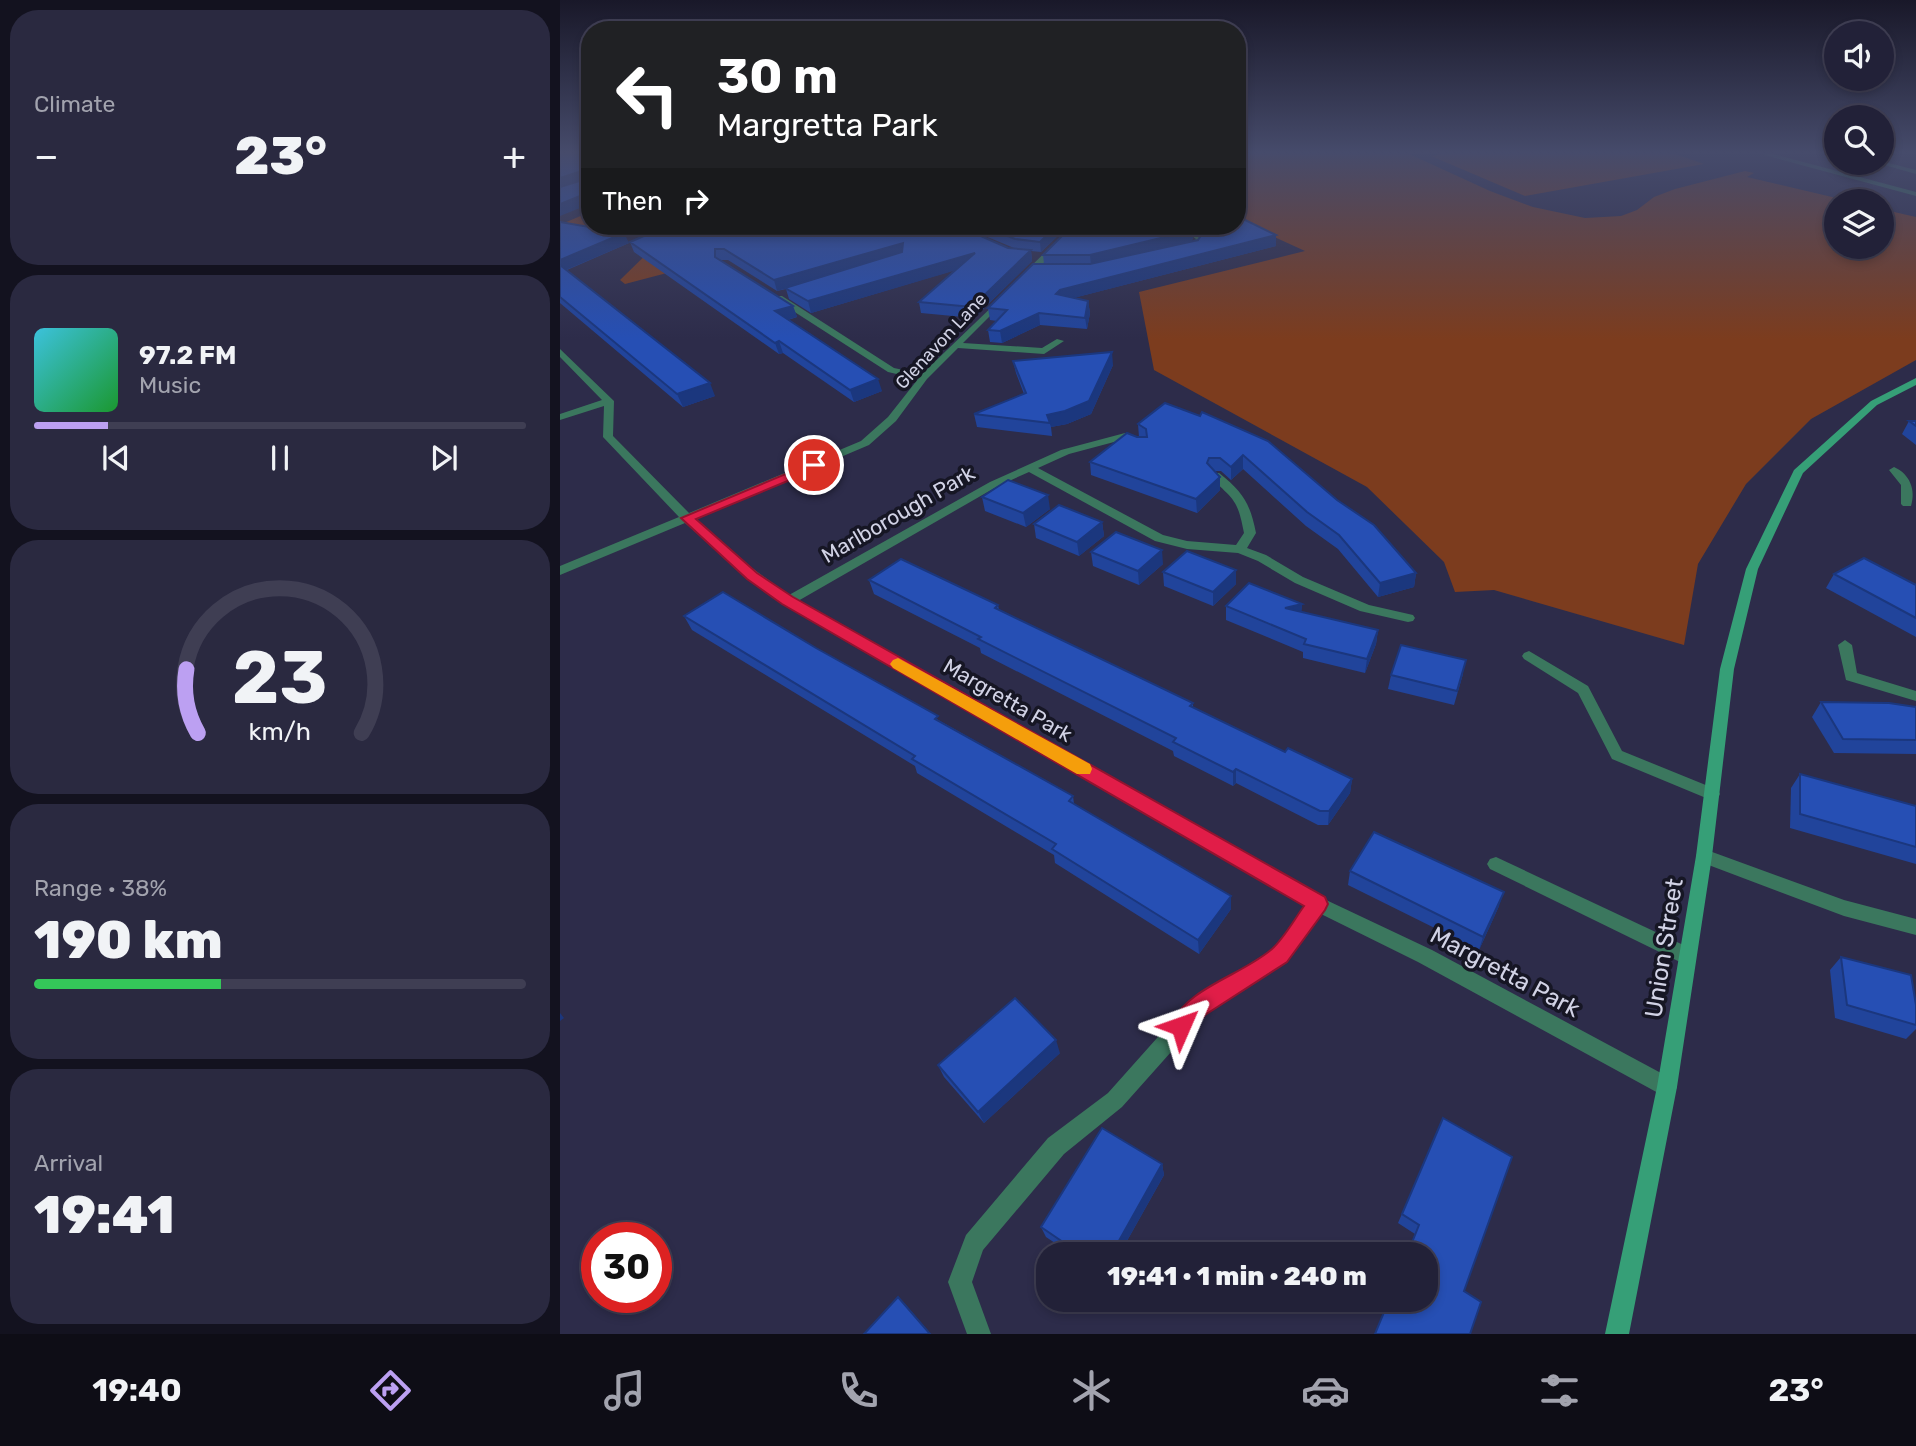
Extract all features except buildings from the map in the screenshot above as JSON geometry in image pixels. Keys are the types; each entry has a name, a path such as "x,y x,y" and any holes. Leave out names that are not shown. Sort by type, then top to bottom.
{"street":[{"path":"969,235 974,237"},
{"path":"1021,280 1032,270 1039,257 1065,235"},
{"path":"1182,249 1195,246 1200,239 1198,235"},
{"path":"1032,270 1043,270"},
{"name":"Glenavon Lane","path":"560,570 858,447 892,419 924,377 1012,289"},
{"path":"766,290 891,370 924,377"},
{"path":"777,297 790,293"},
{"path":"956,345 1044,351 1060,341"},
{"path":"560,352 609,401 560,418"},
{"name":"Union Street","path":"1617,1334 1667,1087 1704,856 1727,669 1752,569 1798,472 1874,403 1916,382"},
{"name":"Margretta Park","path":"609,401 608,437 687,518 752,576 788,601 1318,904 1425,956 1667,1087"},
{"name":"Marlborough Park","path":"788,601 994,484 1065,452 1129,439 1128,422"},
{"path":"1030,468 1159,538 1187,545 1240,549 1262,558 1299,580 1364,608 1408,618"},
{"path":"1894,470 1906,480 1913,492 1908,504"},
{"path":"1215,475 1244,502 1250,533 1240,549"},
{"path":"1845,645 1851,676 1916,696"},
{"path":"1529,656 1583,690 1617,755 1712,794"},
{"path":"1704,856 1844,908 1916,927"},
{"path":"1496,864 1687,956"},
{"path":"979,1334 960,1283 974,1244 1056,1146 1115,1100 1198,1008 1280,956 1318,904"}],"shaded area":[{"path":"1246,214 1567,214 1585,218 1626,214 1824,214 1824,259 1894,259 1894,214 1916,217 1916,360 1811,419 1746,484 1698,564 1684,645 1494,590 1455,592 1444,562 1367,487 1154,370 1139,292 1305,251 1246,224"},
{"path":"581,216 581,226 564,223"},
{"path":"638,235 760,235 724,258 625,284 620,280 662,239"}],"slow traffic":[{"path":"898,664 1084,769"}],"route":[{"path":"814,465 687,518 752,576 788,601 1318,904 1280,956 1198,1008 1181,1026"}]}
